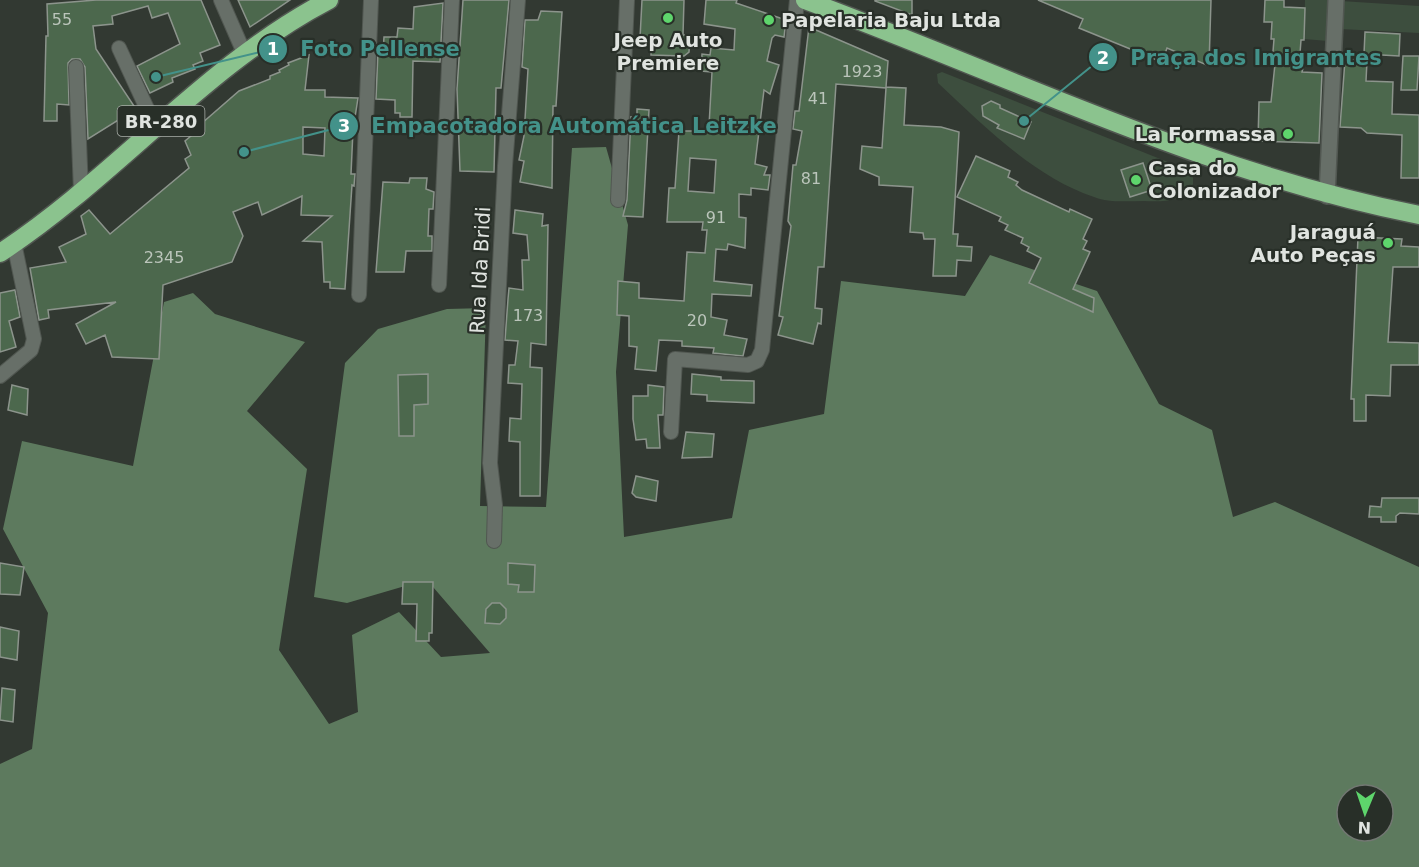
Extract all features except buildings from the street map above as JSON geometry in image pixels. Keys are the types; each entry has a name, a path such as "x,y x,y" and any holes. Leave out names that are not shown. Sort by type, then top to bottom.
{"highway":[{"name":"BR-280","path":"7,248 245,55 286,24 329,0"},
{"path":"808,1 1149,137 1246,172 1327,196 1419,215"}],"street":[{"path":"221,0 245,55"},
{"path":"359,295 371,0"},
{"path":"439,285 452,0"},
{"name":"Rua Ida Bridi","path":"494,541 495,505 491,452 505,166 518,0"},
{"path":"618,200 627,0"},
{"path":"1327,196 1336,0"},
{"path":"671,432 675,359 748,364 757,361 762,350 808,1"},
{"path":"119,48 155,126"},
{"path":"76,68 81,190"},
{"path":"0,376 31,350 34,339 7,248"}],"green space":[{"path":"1305,0 1330,0 1328,41 1304,39"},
{"path":"1341,1 1419,6 1419,33 1340,29"},
{"path":"942,72 1193,172 1193,184 1178,198 1158,201 1106,200 1072,188 1030,163 991,132 938,83 937,74"},
{"path":"606,147 628,225 616,372 624,537 732,518 749,430 824,414 841,281 965,296 990,255 1097,291 1159,404 1212,430 1233,517 1275,502 1419,567 1419,867 0,867 0,764 32,749 48,613 3,529 22,441 133,466 164,302 193,293 215,314 305,342 247,411 307,469 279,650 329,724 358,712 352,635 399,612 441,657 490,653 433,587 405,586 347,603 314,597 345,363 378,329 447,309 486,308 480,506 546,507 572,148"}],"place":[{"name":"Jeep Auto Premiere","path":"668,18"},
{"name":"Papelaria Baju Ltda","path":"769,20"},
{"name":"Foto Pellense","path":"156,77"},
{"name":"Praça dos Imigrantes","path":"1024,121"},
{"name":"La Formassa","path":"1288,134"},
{"name":"Empacotadora Automática Leitzke","path":"244,152"},
{"name":"Casa do Colonizador","path":"1136,180"},
{"name":"Jaraguá Auto Peças","path":"1388,243"}]}
